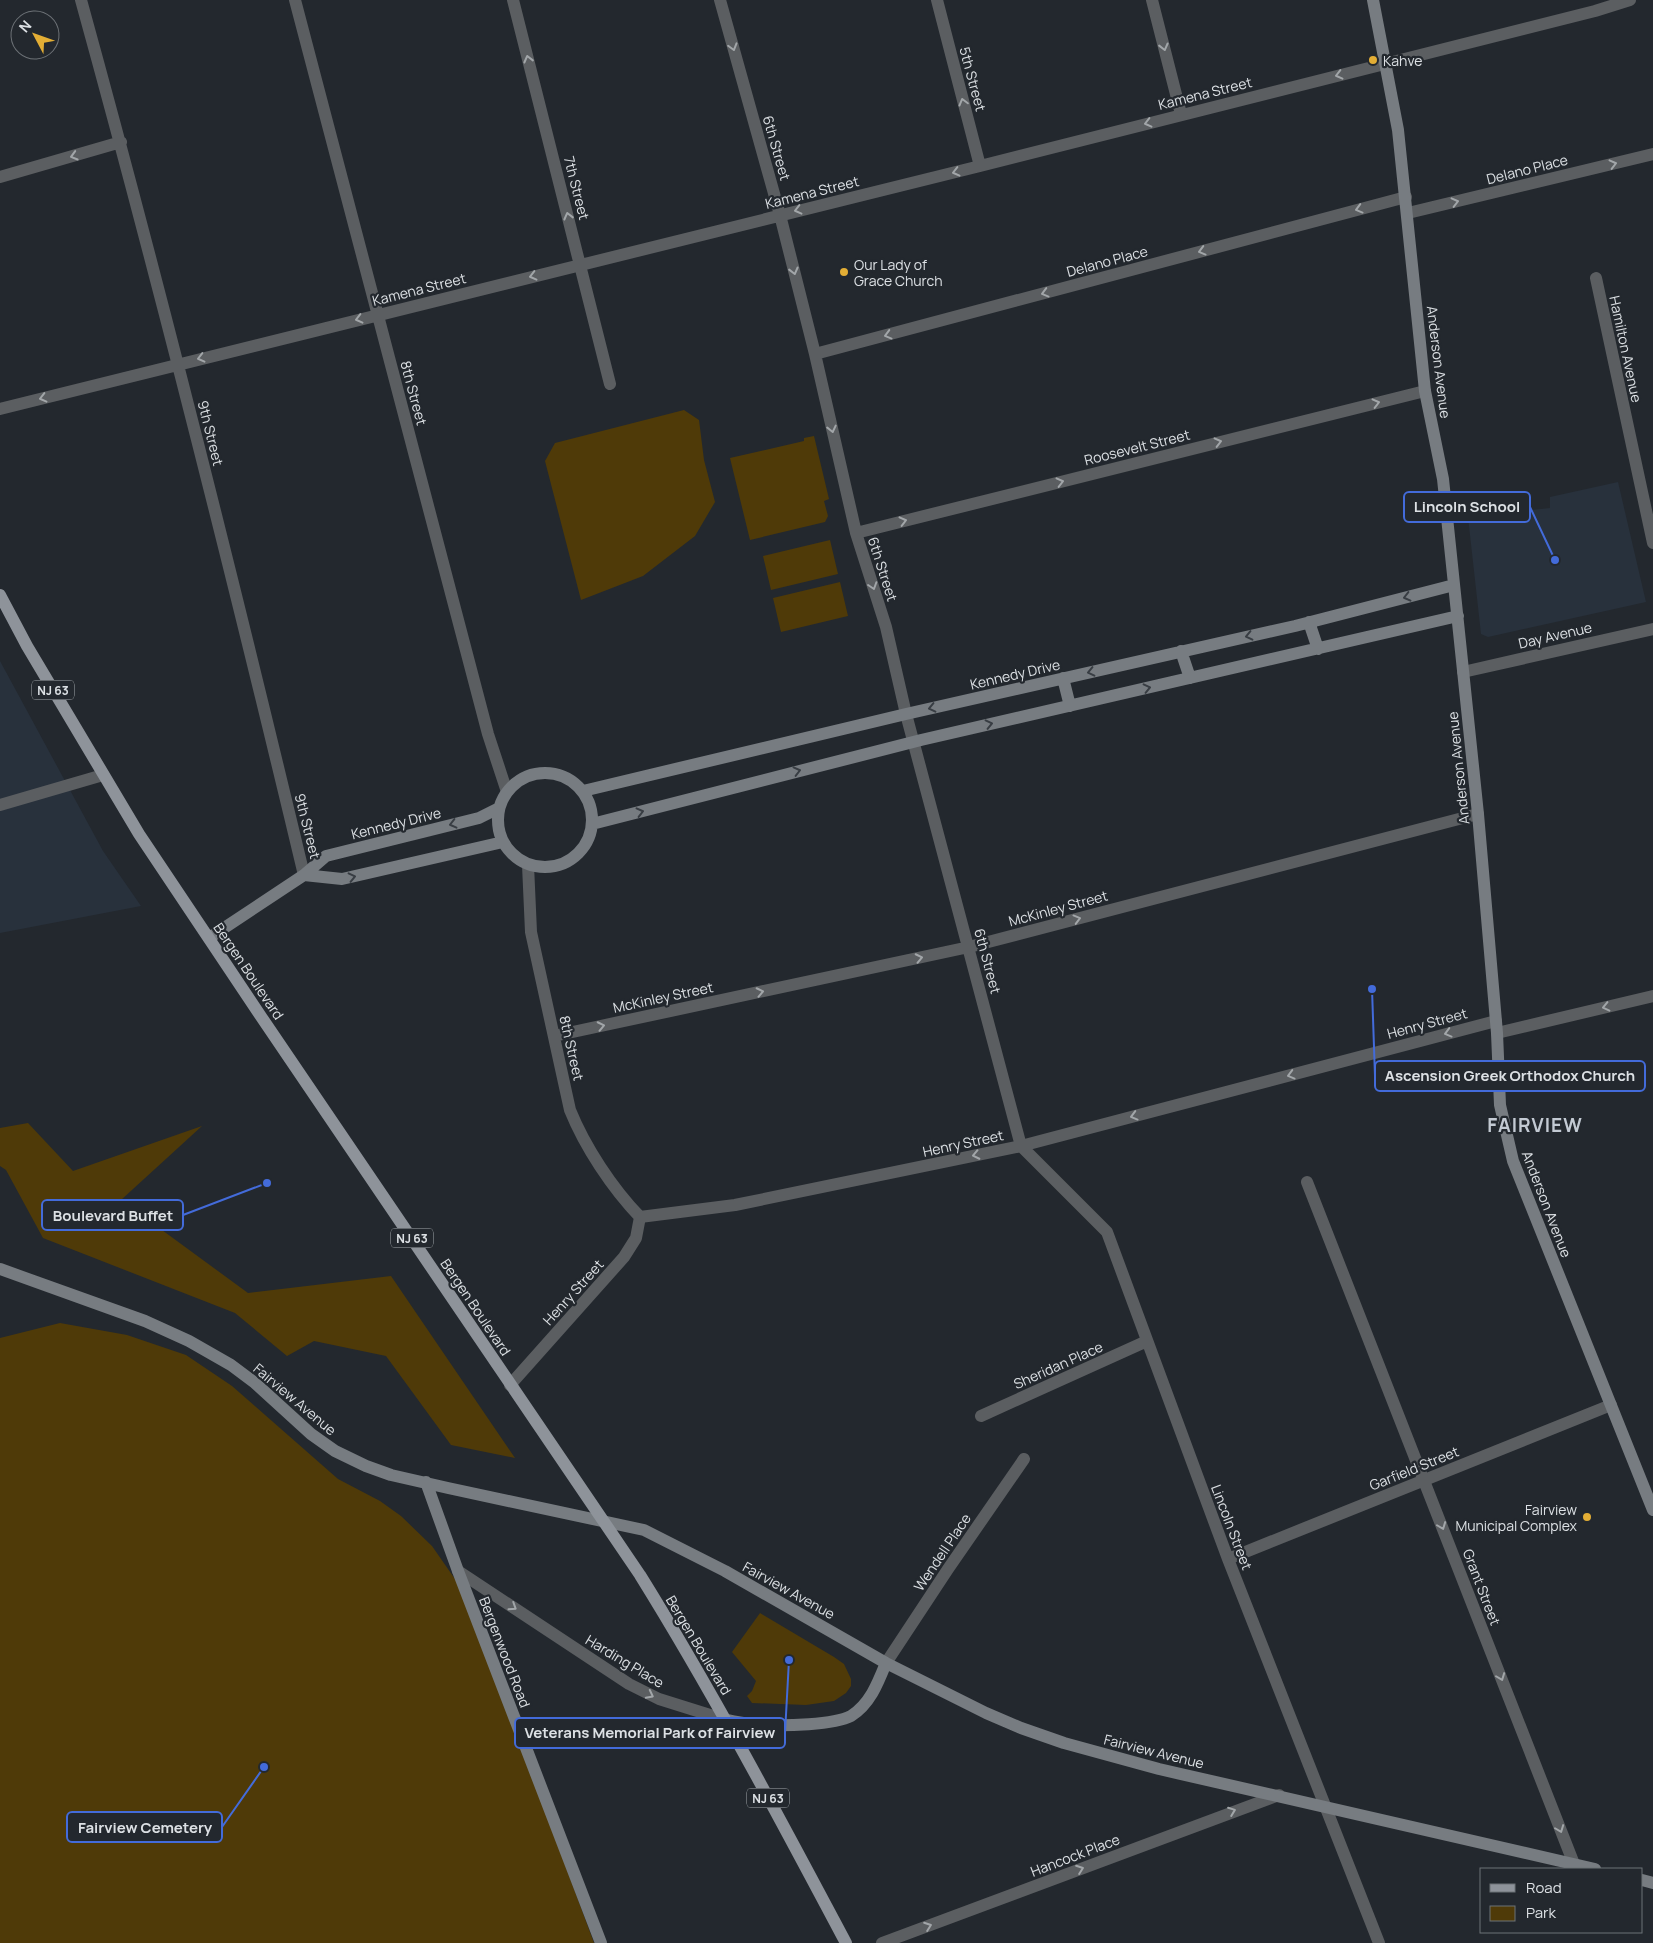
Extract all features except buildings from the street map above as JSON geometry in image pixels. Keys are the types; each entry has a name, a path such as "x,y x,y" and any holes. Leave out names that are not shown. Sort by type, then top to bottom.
{"main road":[{"name":"Anderson Avenue","path":"1373,0 1398,130 1425,390 1443,479 1478,814 1496,1027 1500,1105 1513,1161 1653,1510"},
{"name":"Kennedy Drive","path":"582,791 906,714 1309,622 1454,585"},
{"name":"Bergen Boulevard","path":"0,595 27,646 139,834 640,1575 685,1647 726,1720 846,1943"},
{"path":"592,824 914,742 1458,616"},
{"path":"1309,622 1318,649"},
{"path":"1181,651 1190,678"},
{"path":"1064,678 1070,706"},
{"path":"536,773 553,773 570,779 582,791 590,806 592,824 588,841 577,855 570,860 562,864 545,867 528,865 513,856 502,842 498,825 499,808 507,792 519,780 536,773"},
{"name":"Kennedy Drive","path":"209,938 304,875 326,856 479,818 499,808"},
{"path":"304,875 342,879 502,842"},
{"name":"Fairview Avenue","path":"0,1269 145,1321 189,1341 231,1365 255,1383 311,1434 335,1451 374,1469 644,1530 725,1571 886,1663 986,1713 1021,1728 1064,1743 1159,1769 1591,1868"},
{"name":"Bergenwood Road","path":"426,1482 458,1571 601,1943"},
{"name":"Harding Place","path":"726,1720 763,1726 834,1722 850,1716 864,1704 877,1687 886,1663"}],"street":[{"name":"9th Street","path":"81,0 121,142 178,364 304,875"},
{"name":"8th Street","path":"295,0 488,734 507,792"},
{"name":"7th Street","path":"512,0 610,384"},
{"name":"6th Street","path":"720,0 780,215 815,354 856,533 886,627 906,714 1022,1146"},
{"name":"5th Street","path":"937,0 980,166"},
{"path":"1152,0 1181,114"},
{"name":"Kamena Street","path":"0,408 580,263 980,166 1386,63 1593,6 1630,0"},
{"path":"0,177 121,142"},
{"name":"Delano Place","path":"1408,213 1653,154"},
{"name":"Delano Place","path":"815,354 1406,197"},
{"name":"Hamilton Avenue","path":"1596,278 1653,543"},
{"name":"Roosevelt Street","path":"856,533 1425,390"},
{"name":"Day Avenue","path":"1463,672 1653,629"},
{"path":"0,805 103,775"},
{"name":"McKinley Street","path":"554,1036 969,947 1478,814"},
{"name":"8th Street","path":"528,865 531,932 570,1110 579,1132 627,1203 640,1217"},
{"name":"Henry Street","path":"510,1385 624,1257 636,1238 640,1217 735,1205 1022,1146 1496,1027 1653,996"},
{"name":"Lincoln Street","path":"1022,1146 1108,1232 1228,1559 1379,1943"},
{"name":"Grant Street","path":"1307,1182 1574,1864"},
{"name":"Sheridan Place","path":"981,1416 1147,1341"},
{"name":"Garfield Street","path":"1228,1559 1611,1405"},
{"name":"Wendell Place","path":"886,1663 1024,1459"},
{"name":"Harding Place","path":"458,1571 630,1684 659,1699 726,1720"},
{"name":"Hancock Place","path":"882,1943 1244,1806 1279,1795"}],"shaded area":[{"path":"1618,482 1646,602 1488,637 1481,634 1468,517 1550,508 1550,497"},
{"path":"0,661 103,851 141,906 0,933"}],"green space":[{"path":"684,410 699,420 704,460 715,502 695,536 643,576 581,600 545,461 555,443"},
{"path":"814,436 829,499 824,501 828,516 825,522 750,540 730,458 804,441 804,438"},
{"path":"830,540 838,574 771,590 763,556"},
{"path":"840,582 848,616 781,632 773,598"},
{"path":"28,1123 73,1171 202,1126 121,1200 248,1293 391,1276 515,1458 451,1445 386,1356 314,1341 287,1356 235,1313 43,1238 6,1170 0,1166 0,1128"},
{"path":"60,1323 127,1335 186,1355 232,1386 338,1479 380,1501 401,1516 432,1546 464,1592 594,1943 0,1943 0,1338"},
{"path":"760,1613 844,1664 851,1679 851,1686 846,1693 834,1701 806,1705 752,1703 747,1696 752,1691 756,1681 732,1652"}],"place":[{"name":"Kahve","path":"1373,60"},
{"name":"Our Lady of Grace Church","path":"844,272"},
{"name":"Lincoln School","path":"1555,560"},
{"name":"Ascension Greek Orthodox Church","path":"1372,989"},
{"name":"Boulevard Buffet","path":"267,1183"},
{"name":"Fairview Municipal Complex","path":"1587,1517"},
{"name":"Veterans Memorial Park of Fairview","path":"789,1660"},
{"name":"Fairview Cemetery","path":"264,1767"}],"district":[{"name":"FAIRVIEW","path":"1535,1125"}]}
